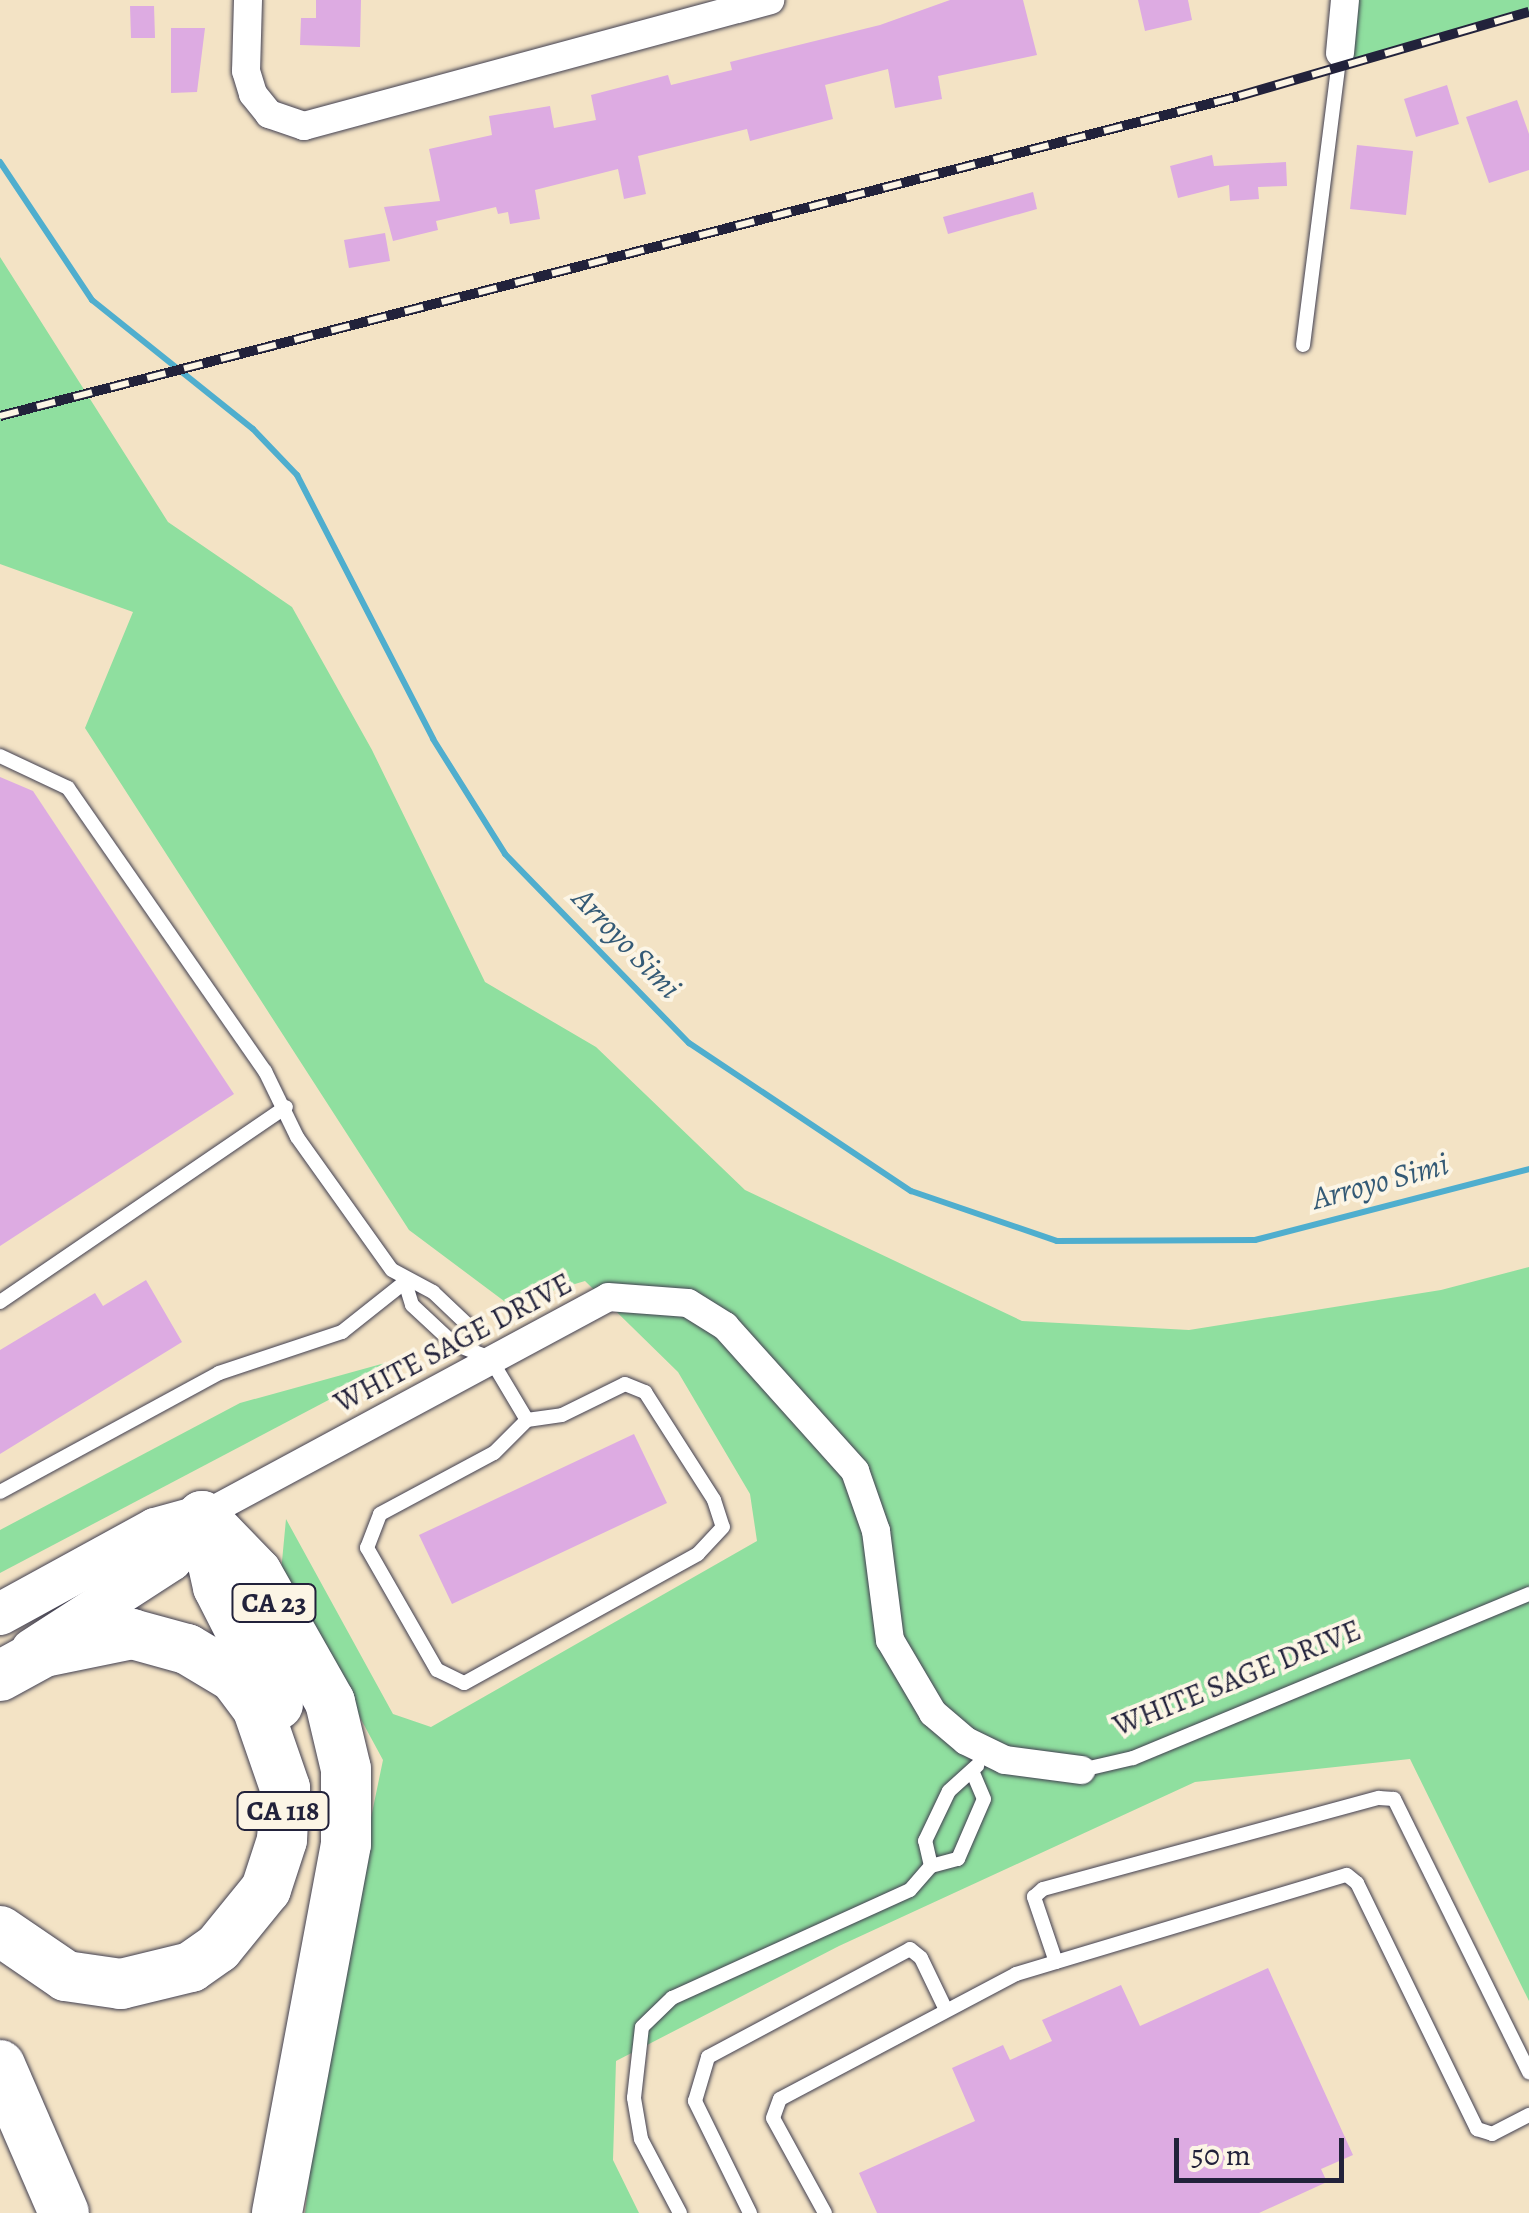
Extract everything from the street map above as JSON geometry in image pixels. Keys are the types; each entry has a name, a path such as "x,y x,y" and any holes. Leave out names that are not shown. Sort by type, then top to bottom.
{"highway":[{"path":"202,1516 218,1588 282,1712 284,1788"},
{"name":"CA 23","path":"202,1516 257,1573 330,1702 346,1769 346,1844 277,2213"},
{"name":"CA 118","path":"0,1674 44,1652 132,1634 187,1649 234,1676 257,1708 284,1788 282,1840 266,1888 218,1948 190,1966 121,1984 66,1976 0,1931"},
{"path":"0,2065 64,2213"}],"main road":[{"path":"0,1614 155,1528 202,1516"},
{"path":"0,1674 171,1560 202,1516"}],"street":[{"path":"248,0 246,71 252,94 269,114 304,126 770,0"},
{"path":"1340,53 1345,0"},
{"name":"WHITE SAGE DRIVE","path":"202,1516 480,1354 608,1297 670,1298 726,1326 855,1471 870,1505 884,1610 901,1667 933,1713 979,1762 1081,1770"}],"lane":[{"path":"1303,345 1340,53"},
{"path":"0,756 68,788 286,1107 298,1137 405,1282 412,1305 454,1344 480,1354"},
{"path":"0,1302 286,1107"},
{"path":"405,1282 433,1292 473,1330 480,1354 527,1420"},
{"path":"0,1492 219,1373 342,1332 405,1282"},
{"path":"625,1384 645,1392 714,1500 722,1527 698,1554 464,1683 437,1670 366,1548 380,1514 494,1453 527,1420 562,1416 625,1384"},
{"name":"WHITE SAGE DRIVE","path":"1081,1770 1133,1758 1529,1594"},
{"path":"932,1866 925,1841 949,1791 979,1762"},
{"path":"680,2213 640,2140 634,2098 642,2027 672,1998 910,1890 932,1866 958,1859 984,1799 979,1762"},
{"path":"1056,1962 1034,1897 1043,1888 1379,1798 1394,1800 1529,2072"},
{"path":"825,2213 773,2118 780,2100 1016,1974 1347,1875 1357,1883 1477,2129 1492,2134 1529,2115"},
{"path":"750,2213 695,2100 708,2057 910,1949 922,1958 946,2010"}],"green space":[{"path":"1345,0 1529,0 1529,12 1338,68"},
{"path":"0,257 168,522 292,607 372,750 485,982 596,1047 745,1190 1022,1321 1189,1330 1441,1290 1529,1267 1529,2001 1410,1759 1195,1782 839,1946 616,2061 613,2160 639,2213 305,2213 325,2039 383,1760 281,1572 286,1519 393,1714 431,1727 757,1541 750,1494 678,1372 585,1281 508,1304 409,1230 85,728 133,612 0,564"},
{"path":"414,1355 0,1573 0,1530 240,1403"}],"building":[{"path":"316,0 361,0 360,47 300,45 301,18 316,18"},
{"path":"950,0 1023,0 1037,55 938,76 942,99 895,108 888,69 825,85 833,119 750,141 747,129 638,156 646,194 624,199 618,169 535,190 540,219 510,224 508,212 498,214 496,207 436,221 438,230 393,241 384,207 440,201 429,149 492,135 489,116 550,106 554,128 596,120 591,95 668,75 671,85 732,70 730,62 880,25"},
{"path":"1138,0 1188,0 1192,20 1145,31"},
{"path":"130,6 154,6 155,38 131,38"},
{"path":"171,28 205,28 197,92 171,93"},
{"path":"1447,85 1459,124 1416,137 1404,99"},
{"path":"1517,100 1529,134 1529,170 1489,183 1466,117"},
{"path":"1357,145 1413,151 1406,215 1350,209"},
{"path":"1212,155 1214,166 1286,162 1287,186 1258,187 1259,199 1230,201 1229,185 1178,198 1170,166"},
{"path":"1033,192 1037,209 948,234 943,217"},
{"path":"385,233 390,261 349,268 344,240"},
{"path":"0,777 33,791 234,1094 0,1246"},
{"path":"146,1280 182,1342 0,1454 0,1350 95,1293 103,1306"},
{"path":"634,1434 667,1503 452,1604 419,1535"},
{"path":"1268,1968 1353,2155 1321,2169 1327,2182 1259,2213 877,2213 859,2173 975,2121 952,2068 1003,2045 1010,2060 1052,2041 1042,2020 1121,1985 1140,2026"}],"waterway":[{"name":"Arroyo Simi","path":"0,162 92,300 253,429 297,475 433,739 505,854 689,1043 911,1191 1057,1241 1255,1240 1529,1169"}],"railway":[{"path":"0,416 1239,96 1529,12"}]}
